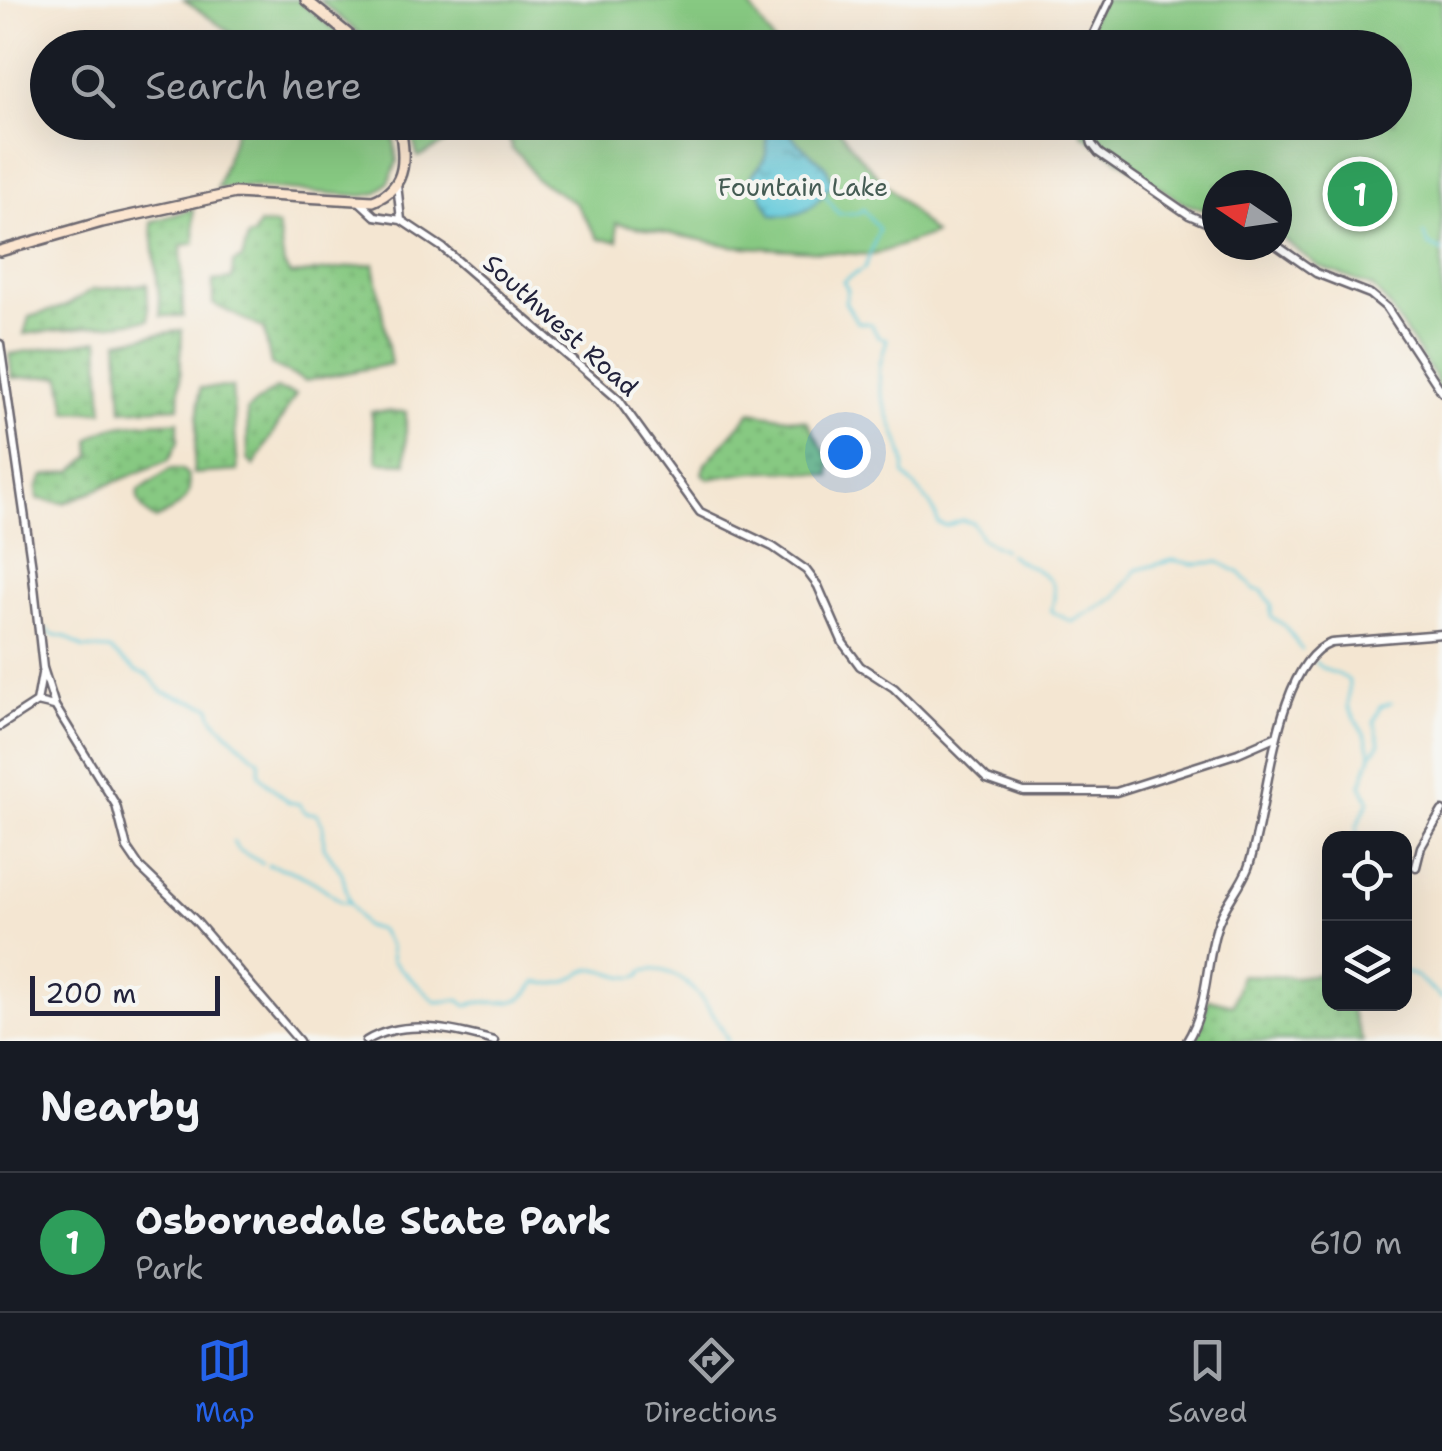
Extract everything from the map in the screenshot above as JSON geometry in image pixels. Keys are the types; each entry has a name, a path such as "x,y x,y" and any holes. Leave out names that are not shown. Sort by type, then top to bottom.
{"main road":[{"path":"306,0 343,30"},
{"path":"0,251 102,222 235,193 360,202 382,198 397,184 404,162 401,140"}],"street":[{"path":"1095,30 1110,0"},
{"path":"1091,140 1099,153 1202,221"},
{"path":"397,184 402,220"},
{"name":"Southwest Road","path":"360,202 375,216 402,220 444,248 619,400 700,512 773,547 806,570 818,586 847,650 860,666 894,688 987,779 1024,792 1116,792 1238,753 1277,736"},
{"path":"1292,256 1316,272 1370,294 1386,308 1442,392"},
{"path":"0,344 43,668 55,706 116,805 127,848 140,867 195,920 299,1041"},
{"path":"1186,1041 1201,1010 1218,923 1248,867 1277,736 1300,671 1318,648 1338,642 1442,634"},
{"path":"37,702 43,668"},
{"path":"0,726 37,702 55,706"},
{"path":"1416,867 1422,846 1442,811"},
{"path":"366,1041 385,1032 417,1028 448,1030 494,1041"}],"green space":[{"path":"184,0 297,0 335,30 227,30"},
{"path":"319,0 746,0 766,30 355,30"},
{"path":"1102,0 1442,0 1442,400 1434,376 1372,287 1318,266 1292,246 1292,170 1202,170 1202,209 1183,203 1091,140 1412,140 1412,30 1084,30"},
{"path":"233,140 394,140 397,162 389,182 377,193 363,196 217,188"},
{"path":"413,140 452,140 418,157"},
{"name":"Fountain Lake","path":"509,140 847,140 934,234 873,255 731,246 616,223 618,241 599,239 575,203 535,178 522,157 511,149"},
{"path":"193,209 195,243 181,246 183,316 161,316 151,222"},
{"path":"259,224 278,226 284,265 290,275 374,264 391,364 305,381 271,365 264,329 213,304 213,281 232,279 233,263 242,259 248,237 253,236"},
{"path":"147,284 149,320 24,334 29,317 66,306 92,290"},
{"path":"182,330 179,407 122,410 118,341"},
{"path":"99,340 103,411 67,412 61,376 12,378 9,354"},
{"path":"232,387 238,471 193,474 200,388"},
{"path":"275,389 296,394 254,466 248,460 247,410"},
{"path":"371,411 406,412 406,463 378,462"},
{"path":"751,412 807,421 830,461 830,476 769,471 709,479 702,473 705,464"},
{"path":"178,421 178,442 169,460 64,503 38,499 37,488 44,476 73,471 91,456 90,440 98,434 119,426"},
{"path":"170,469 181,469 187,474 189,491 182,503 156,520 142,508 138,491"},
{"path":"1322,974 1322,1011 1352,1011 1363,1041 1192,1041 1201,1027 1208,999 1233,1005 1241,975"}],"water":[{"path":"767,140 796,140 826,166 832,183 813,205 800,213 772,215 751,176 765,156"}],"waterway":[{"path":"825,196 839,214 863,209 879,229 865,268 843,281 848,290 845,302 857,322 871,324 878,337 887,339 880,384 902,454 904,474 929,503 938,523 973,523 982,539 1004,550"},
{"path":"1423,233 1429,245 1442,251"},
{"path":"1009,554 1050,580 1054,598 1051,611 1072,622 1114,598 1137,570 1173,560 1193,564 1219,562 1262,591 1271,604 1271,617 1284,625 1302,650"},
{"path":"47,629 83,648 110,650 136,671 148,675 163,692 211,707 219,724 259,760 259,773 264,780 289,802 317,814 323,825 324,847 342,873 349,902 364,926 380,930 390,947 392,961 436,1002 459,1000 467,1006 513,1001 525,996 537,982 559,983 588,970 630,977 645,970 663,971 697,994 728,1041"},
{"path":"1315,662 1349,681 1348,707 1366,737 1371,756 1361,785 1369,801 1357,831"},
{"path":"1373,753 1380,743 1374,721 1380,707 1391,703"},
{"path":"233,841 237,849 262,863"},
{"path":"268,865 298,874 341,902 349,902"},
{"path":"1412,975 1442,998"}],"place":[{"name":"Osbornedale State Park","path":"1360,194"}]}
